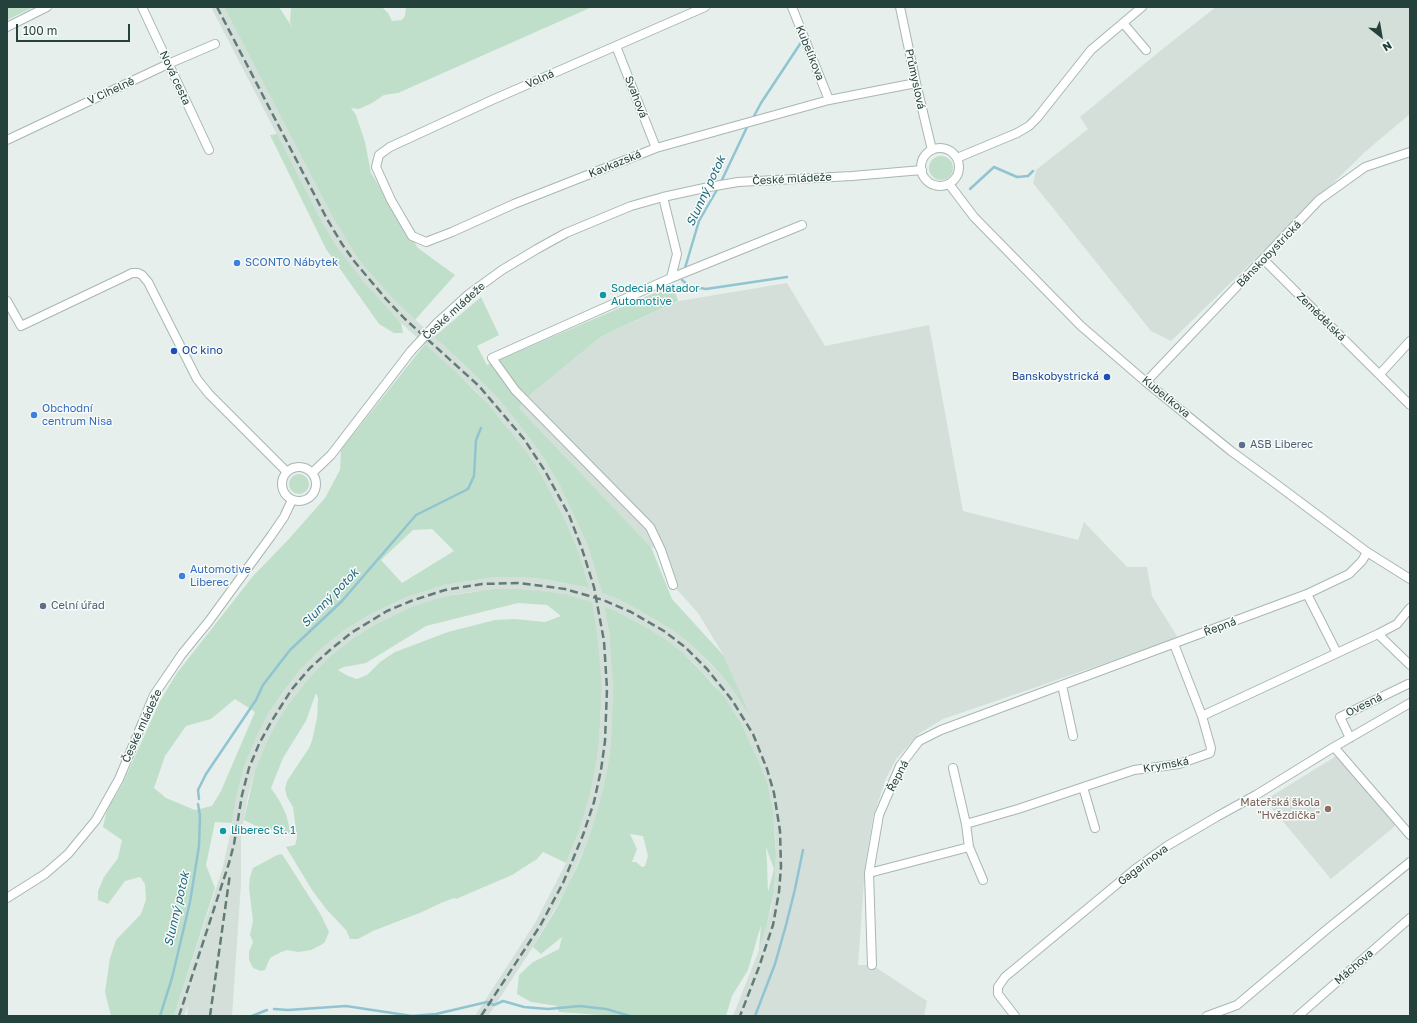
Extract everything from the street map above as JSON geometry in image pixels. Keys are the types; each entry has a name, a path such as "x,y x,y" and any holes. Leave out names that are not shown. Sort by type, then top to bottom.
{"street":[{"path":"7,27 47,7"},
{"name":"Nová cesta","path":"142,7 209,150"},
{"name":"Volná","path":"379,155 390,148 492,100 704,7"},
{"name":"Kubelíkova","path":"792,7 829,100"},
{"name":"Průmyslová","path":"900,7 932,150"},
{"path":"957,158 1017,133 1029,126 1091,50 1142,7"},
{"path":"1123,23 1146,50"},
{"name":"V Cihelně","path":"7,140 168,64 215,44"},
{"name":"Svahová","path":"616,46 656,148"},
{"name":"Kavkazská","path":"379,155 376,167 391,200 412,236 426,242 514,204 656,148 829,100 916,83"},
{"path":"940,148 948,150 957,158 959,171 954,180 949,184 940,186 930,184 922,170 923,160 927,154 932,150 940,148"},
{"name":"Bánskobystrická","path":"1146,382 1319,200 1365,167 1410,152"},
{"name":"České mládeže","path":"312,472 331,455 411,351 437,323 469,294 502,270 566,233 631,206 709,186 730,183 922,170"},
{"name":"Kubelíkova","path":"949,184 974,217 1081,326 1146,382 1163,394 1231,451 1367,552 1410,579"},
{"path":"663,197 677,254 671,278"},
{"path":"673,585 661,550 650,527 515,390 492,358 671,278 802,225"},
{"name":"Zemědělská","path":"1263,259 1410,405"},
{"path":"7,301 21,326 132,273 142,275 148,282 197,380 209,394 287,472"},
{"path":"1380,374 1410,341"},
{"path":"299,467 306,468 312,472 316,483 313,494 304,500 292,500 285,494 282,486 283,478 287,472 293,468 299,467"},
{"name":"České mládeže","path":"7,898 45,874 68,854 96,820 118,779 154,695 182,654 272,536 284,517 292,500"},
{"name":"Řepná","path":"872,965 869,873 879,815 900,766 919,741 941,730 1307,594 1349,574 1362,561 1367,552"},
{"path":"1307,594 1337,653"},
{"path":"1202,716 1378,634 1397,624 1410,608"},
{"path":"1378,634 1410,665"},
{"name":"Krymská","path":"966,824 1134,770 1178,764 1210,753 1211,748 1202,716 1174,644"},
{"name":"Ovesná","path":"1350,738 1340,717 1408,684"},
{"path":"1062,685 1073,736"},
{"name":"Gagarinova","path":"1015,1016 998,994 998,987 1004,977 1134,870 1167,846 1410,703"},
{"path":"1334,747 1410,835"},
{"path":"953,768 966,824 969,846 983,880"},
{"path":"1083,787 1095,828"},
{"path":"869,873 969,846"},
{"path":"1207,1016 1209,1014 1222,1014 1237,1005 1410,862"},
{"name":"Máchova","path":"1298,1016 1410,918"}],"shaded area":[{"path":"211,7 224,7 332,216 371,274 409,314 466,366 497,397 545,460 560,486 588,546 602,593 620,600 649,616 674,631 689,643 722,676 748,713 724,656 698,613 673,585 661,550 651,547 519,408 531,394 602,336 679,301 787,283 825,346 929,325 963,511 1078,540 1084,522 1127,567 1147,567 1152,596 1178,638 943,719 920,733 897,758 886,778 873,817 865,867 858,965 872,965 927,1001 924,1016 733,1016 759,950 771,910 774,892 776,854 775,832 770,797 761,766 741,723 733,710 713,683 694,663 667,640 644,626 604,606 609,632 613,689 611,742 607,771 589,837 568,886 533,947 488,1016 475,1016 535,923 566,863 578,833 599,741 602,689 564,594 519,589 470,592 446,596 411,607 376,624 352,639 329,657 309,678 278,720 267,741 255,770 248,796 241,837 241,884 232,1016 187,1016 188,1005 184,1016 174,1016 222,870 237,794 244,767 268,714 300,670 322,648 346,629 371,614 407,597 443,585 494,577 519,577 543,579 588,588 578,550 566,522 550,491 519,442 475,390 401,323 382,303 349,265 337,247 322,222"},
{"path":"1216,7 1410,7 1410,114 1366,151 1171,341 1151,331 1033,183 1036,170 1088,129 1080,117"},
{"name":"Mateřská škola \"Hvězdička\"","path":"1338,755 1394,821 1395,826 1331,879 1265,800"}],"green space":[{"path":"7,7 34,7 7,20"},
{"path":"224,7 279,7 292,27 290,22 291,7 382,7 388,13 392,21 402,20 405,16 406,7 592,7 398,93 384,95 359,109 351,108 356,115 365,142 371,173 418,248 455,275 415,320 390,295 358,258 332,216"},
{"path":"277,134 322,222 337,247 363,281 401,323 403,333 394,333 379,324 326,249 270,135"},
{"path":"941,156 950,159 953,168 950,177 941,180 932,177 929,168 932,159"},
{"path":"673,285 678,301 602,336 531,394 519,408 651,547 672,599 724,656 751,718 722,676 689,643 674,631 649,616 620,600 602,593 588,546 560,486 545,460 497,397 434,337 481,297 499,335 477,346 487,365"},
{"path":"425,344 488,404 519,442 536,466 566,522 578,550 589,588 543,579 519,577 494,577 444,585 407,597 371,614 346,629 322,648 300,670 268,714 244,767 232,823 215,822 206,865 215,888 174,1016 111,1016 105,992 110,958 116,940 141,914 146,900 145,884 140,877 125,881 108,904 98,900 98,891 104,877 118,858 122,840 103,827 107,810 122,785 160,701 177,673 253,576 288,540 325,498 340,470 341,450","holes":["432,529 454,551 402,583 381,560 413,530","235,699 255,712 221,791 212,806 195,810 166,798 154,788 165,756 186,726 211,719"]},
{"path":"295,474 303,474 309,480 309,488 303,494 295,494 289,488 289,480"},
{"path":"495,589 519,589 564,594 592,602 597,634 602,689 599,741 588,801 578,833 566,863 543,852 537,859 512,875 456,899 454,898 441,903 373,931 358,939 350,939 346,930 327,910 312,890 286,847 295,845 297,838 293,807 287,797 285,789 287,781 312,741 317,718 318,698 316,693 306,721 283,758 271,788 286,814 291,834 256,826 244,820 255,770 267,741 278,720 309,678 329,657 352,639 376,624 411,607 446,596","holes":["518,603 547,605 561,616 545,622 515,619 495,620 448,632 395,652 380,662 367,675 357,679 338,670 344,667 366,663 426,626"]},
{"path":"604,606 644,626 667,640 682,652 725,698 741,723 761,766 767,783 773,811 776,854 774,892 767,924 759,950 761,925 748,970 732,996 726,1016 613,1016 559,1012 557,1006 531,1002 517,994 519,975 533,962 559,949 562,937 541,954 533,947 556,909 577,867 589,837 599,804 607,771 611,742 613,689 609,632","holes":["630,834 643,836 648,856 645,866 642,867 636,862 632,862 637,849","766,847 774,869 768,892 767,862"]},
{"path":"282,854 321,915 329,932 325,942 321,945 311,950 298,952 287,950 281,952 270,958 265,970 261,971 253,968 249,960 249,952 253,942 250,935 253,921 249,887 250,877 253,868 277,855"}],"waterway":[{"name":"Slunný potok","path":"754,116 802,41"},
{"name":"Slunný potok","path":"720,184 748,125"},
{"path":"970,189 994,167 1017,177 1028,176 1033,171"},
{"name":"Slunný potok","path":"685,268 699,221 718,188"},
{"path":"689,286 706,289 787,277"},
{"name":"Slunný potok","path":"682,280 689,286 683,288"},
{"name":"Slunný potok","path":"199,799 198,790 206,774 256,700 263,685 290,650 342,601 416,515 468,489 474,476 476,440 481,428"},
{"name":"Slunný potok","path":"160,1016 172,978 190,902 199,846 200,816 198,804"},
{"path":"755,1016 775,964 795,889 803,850"},
{"path":"274,1009 288,1010 346,1006 412,1016 436,1014 487,1002 494,1005 503,1001 524,1007 548,1009 580,1006 606,1009 630,1016"},
{"path":"252,1016 267,1010"}],"railway":[{"path":"217,7 327,219 342,244 354,261 386,299 405,319 479,386 524,439 545,471 569,515 594,587 604,641 607,689 605,741 601,770 594,802 583,835 563,883 540,926 481,1016"},
{"path":"179,1016 229,863 234,844 242,795 249,768 259,744 292,689 310,668 330,650 351,633 387,611 411,601 445,590 482,584 519,583 565,589 603,600 631,612 664,631 685,647 707,669 732,700 753,734 767,769 774,793 780,831 781,867 779,892 773,925 740,1016"},
{"path":"210,1016 230,874"}],"place":[{"name":"SCONTO Nábytek","path":"237,263"},
{"name":"Sodecia Matador Automotive","path":"603,295"},
{"name":"OC kino","path":"174,351"},
{"name":"Banskobystrická","path":"1107,377"},
{"name":"Obchodní centrum Nisa","path":"34,415"},
{"name":"ASB Liberec","path":"1242,445"},
{"name":"Automotive Liberec","path":"182,576"},
{"name":"Celní úřad","path":"43,606"},
{"name":"Mateřská škola \"Hvězdička\"","path":"1328,809"},
{"name":"Liberec St. 1","path":"223,831"}]}
